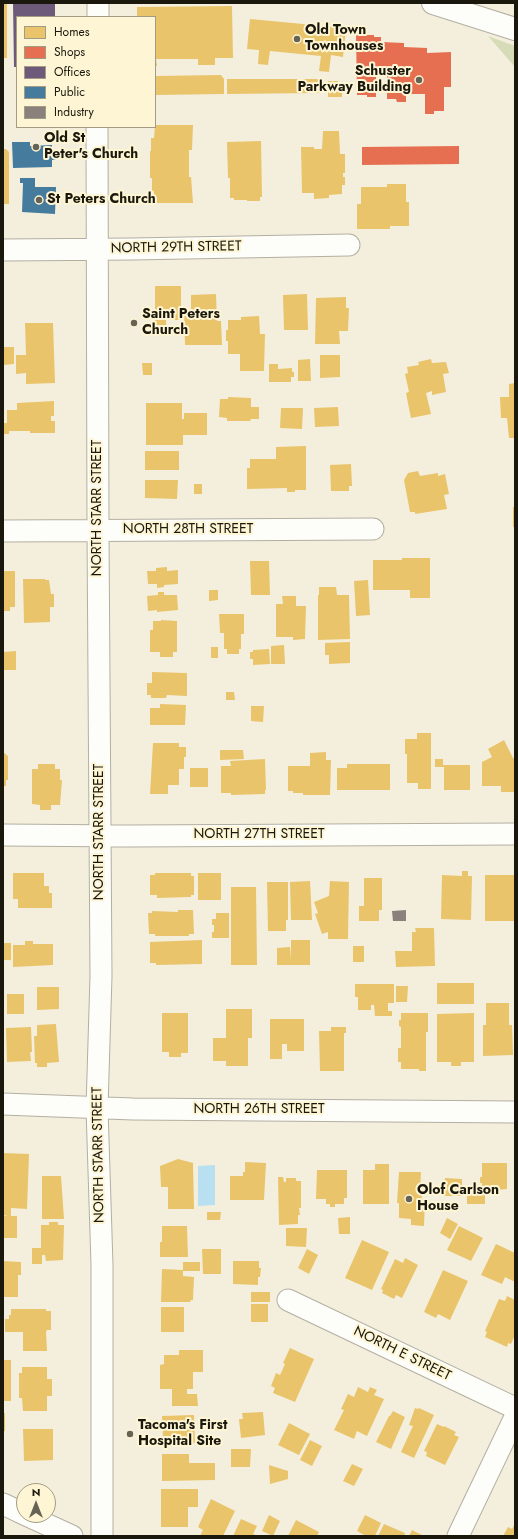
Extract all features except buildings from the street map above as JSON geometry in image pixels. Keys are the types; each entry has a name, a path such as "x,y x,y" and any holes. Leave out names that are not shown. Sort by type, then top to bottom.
{"main road":[{"path":"433,3 515,29"}],"street":[{"path":"98,3 98,16"},
{"name":"NORTH STARR STREET","path":"97,128 101,976 97,1108 102,1265 102,1536"},
{"name":"NORTH 29TH STREET","path":"3,250 349,245"},
{"name":"NORTH 28TH STREET","path":"3,531 373,529"},
{"name":"NORTH 27TH STREET","path":"3,835 130,836 515,834"},
{"name":"NORTH 26TH STREET","path":"3,1104 97,1108 515,1112"},
{"name":"NORTH E STREET","path":"288,1300 515,1408"},
{"path":"458,1536 515,1417"},
{"path":"3,1504 16,1510"},
{"path":"43,1523 72,1536"}],"green space":[{"path":"488,36 515,46 515,67"}],"water":[{"path":"215,1165 215,1205 198,1206 198,1166"}],"place":[{"name":"Old Town Townhouses","path":"297,39"},
{"name":"Schuster Parkway Building","path":"419,80"},
{"name":"Old St Peter's Church","path":"36,147"},
{"name":"St Peters Church","path":"39,200"},
{"name":"Saint Peters Church","path":"134,323"},
{"name":"Olof Carlson House","path":"409,1199"},
{"name":"Tacoma's First Hospital Site","path":"130,1434"}]}
